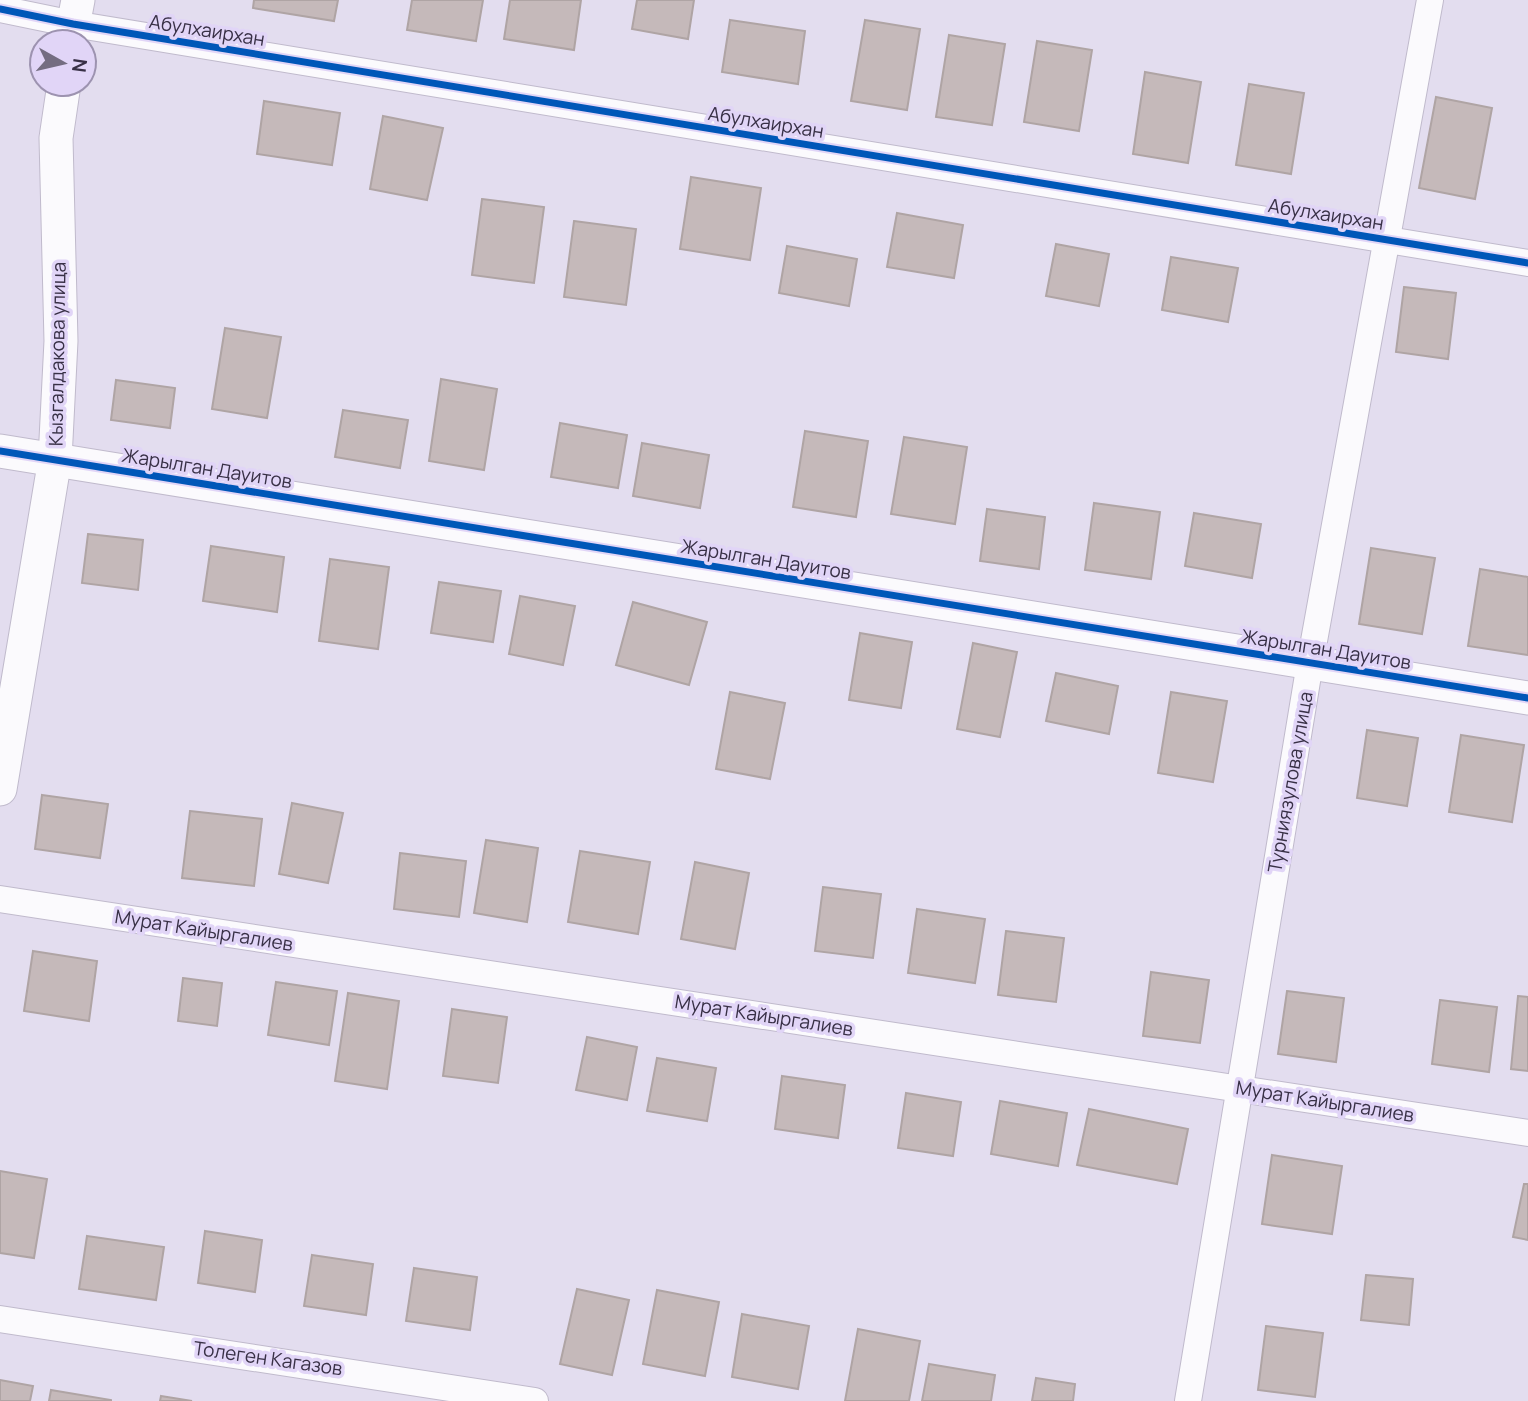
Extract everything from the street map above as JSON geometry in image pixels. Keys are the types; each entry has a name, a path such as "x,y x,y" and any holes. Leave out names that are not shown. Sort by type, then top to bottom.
{"street":[{"name":"Турниязулова улица","path":"1188,1401 1310,663 1430,0"},
{"name":"Абулхаирхан","path":"0,9 1528,263"},
{"name":"Кызгалдакова улица","path":"0,789 55,459 61,341 55,138 62,98"},
{"name":"Жарылган Дауитов","path":"0,451 1528,698"},
{"name":"Мурат Кайыргалиев","path":"0,899 1528,1133"},
{"name":"Толеген Кагазов","path":"0,1319 536,1401"}],"building":[{"path":"254,0 338,0 334,21 253,8"},
{"path":"412,0 483,0 476,41 407,30"},
{"path":"510,0 581,0 574,50 504,39"},
{"path":"637,0 694,0 688,39 632,29"},
{"path":"730,20 805,31 798,84 722,72"},
{"path":"865,20 920,29 907,110 851,101"},
{"path":"949,35 1005,44 992,125 936,117"},
{"path":"1037,41 1092,50 1079,131 1024,122"},
{"path":"1145,72 1201,82 1188,163 1133,154"},
{"path":"1249,84 1304,93 1291,174 1236,165"},
{"path":"1436,97 1492,108 1475,199 1419,188"},
{"path":"264,101 340,113 332,165 257,154"},
{"path":"383,116 443,128 427,200 370,189"},
{"path":"691,177 761,188 750,260 680,249"},
{"path":"482,199 544,207 534,283 472,275"},
{"path":"897,213 963,225 954,278 887,267"},
{"path":"574,221 636,229 626,305 564,297"},
{"path":"1056,244 1109,254 1099,306 1046,296"},
{"path":"787,246 857,259 849,306 779,293"},
{"path":"1171,257 1238,268 1228,322 1162,310"},
{"path":"1404,287 1456,293 1448,359 1396,352"},
{"path":"225,328 281,337 267,418 212,409"},
{"path":"441,379 497,389 484,470 429,461"},
{"path":"116,380 175,388 170,428 111,420"},
{"path":"343,410 408,420 400,468 335,457"},
{"path":"560,423 627,435 618,488 551,477"},
{"path":"805,431 868,441 856,517 793,507"},
{"path":"904,437 967,447 955,524 891,514"},
{"path":"642,443 709,455 700,508 633,496"},
{"path":"1094,503 1160,512 1151,579 1085,570"},
{"path":"987,509 1045,517 1039,569 980,561"},
{"path":"1194,513 1261,524 1252,578 1185,566"},
{"path":"88,534 143,540 138,590 82,583"},
{"path":"211,546 284,557 277,612 203,601"},
{"path":"1371,548 1435,558 1422,634 1359,624"},
{"path":"330,559 389,567 378,649 319,641"},
{"path":"1480,569 1528,577 1528,655 1468,646"},
{"path":"439,582 501,591 493,642 431,633"},
{"path":"520,596 575,606 563,665 509,654"},
{"path":"633,602 707,622 689,685 616,665"},
{"path":"860,633 912,642 901,708 849,700"},
{"path":"973,643 1017,652 1000,737 957,729"},
{"path":"1056,673 1118,686 1109,734 1046,721"},
{"path":"730,692 785,703 770,779 716,769"},
{"path":"1171,692 1227,701 1213,782 1158,773"},
{"path":"1367,730 1418,738 1407,806 1357,798"},
{"path":"1461,735 1524,745 1512,822 1449,812"},
{"path":"42,795 108,804 100,858 35,849"},
{"path":"292,803 343,813 328,883 279,874"},
{"path":"190,811 262,819 254,886 182,878"},
{"path":"486,840 538,848 527,922 474,913"},
{"path":"580,851 650,862 638,934 568,922"},
{"path":"400,853 466,861 459,917 394,909"},
{"path":"695,862 749,873 735,949 681,939"},
{"path":"823,887 881,894 873,958 815,951"},
{"path":"917,909 985,919 975,983 908,973"},
{"path":"1006,931 1064,938 1056,1002 998,995"},
{"path":"33,951 97,961 89,1021 24,1011"},
{"path":"1151,972 1209,980 1200,1043 1143,1036"},
{"path":"183,978 222,983 217,1026 178,1021"},
{"path":"276,982 337,991 329,1045 268,1035"},
{"path":"1287,991 1344,998 1336,1062 1278,1054"},
{"path":"348,993 399,1001 387,1089 335,1081"},
{"path":"1518,996 1528,997 1528,1071 1511,1069"},
{"path":"1440,1000 1497,1007 1489,1072 1432,1064"},
{"path":"452,1009 507,1017 498,1083 443,1076"},
{"path":"587,1037 637,1047 627,1100 576,1090"},
{"path":"657,1058 716,1068 707,1121 647,1111"},
{"path":"782,1076 845,1085 838,1138 775,1129"},
{"path":"906,1093 961,1102 953,1156 898,1148"},
{"path":"1000,1101 1067,1113 1058,1166 991,1154"},
{"path":"1089,1109 1188,1129 1177,1184 1077,1165"},
{"path":"1272,1155 1342,1166 1332,1234 1262,1224"},
{"path":"0,1171 47,1179 34,1258 0,1253"},
{"path":"1524,1184 1528,1184 1528,1240 1513,1237"},
{"path":"205,1231 262,1240 255,1292 198,1283"},
{"path":"87,1236 164,1247 156,1300 79,1289"},
{"path":"312,1255 373,1264 366,1315 304,1306"},
{"path":"414,1268 477,1277 470,1330 406,1321"},
{"path":"1366,1275 1413,1279 1409,1325 1361,1320"},
{"path":"577,1289 629,1300 612,1375 560,1364"},
{"path":"657,1290 719,1302 705,1376 643,1364"},
{"path":"742,1314 809,1326 798,1389 732,1377"},
{"path":"1266,1326 1323,1333 1315,1397 1258,1390"},
{"path":"858,1329 920,1341 909,1401 845,1401"},
{"path":"929,1364 995,1375 991,1401 922,1401"},
{"path":"1036,1378 1075,1384 1073,1401 1032,1401"},
{"path":"0,1380 33,1386 30,1401 0,1401"},
{"path":"51,1390 111,1400 111,1401 49,1401"},
{"path":"161,1396 192,1401 160,1401"}],"cycle path":[{"path":"0,9 73,24 1528,263"},
{"path":"0,451 1528,698"}]}
